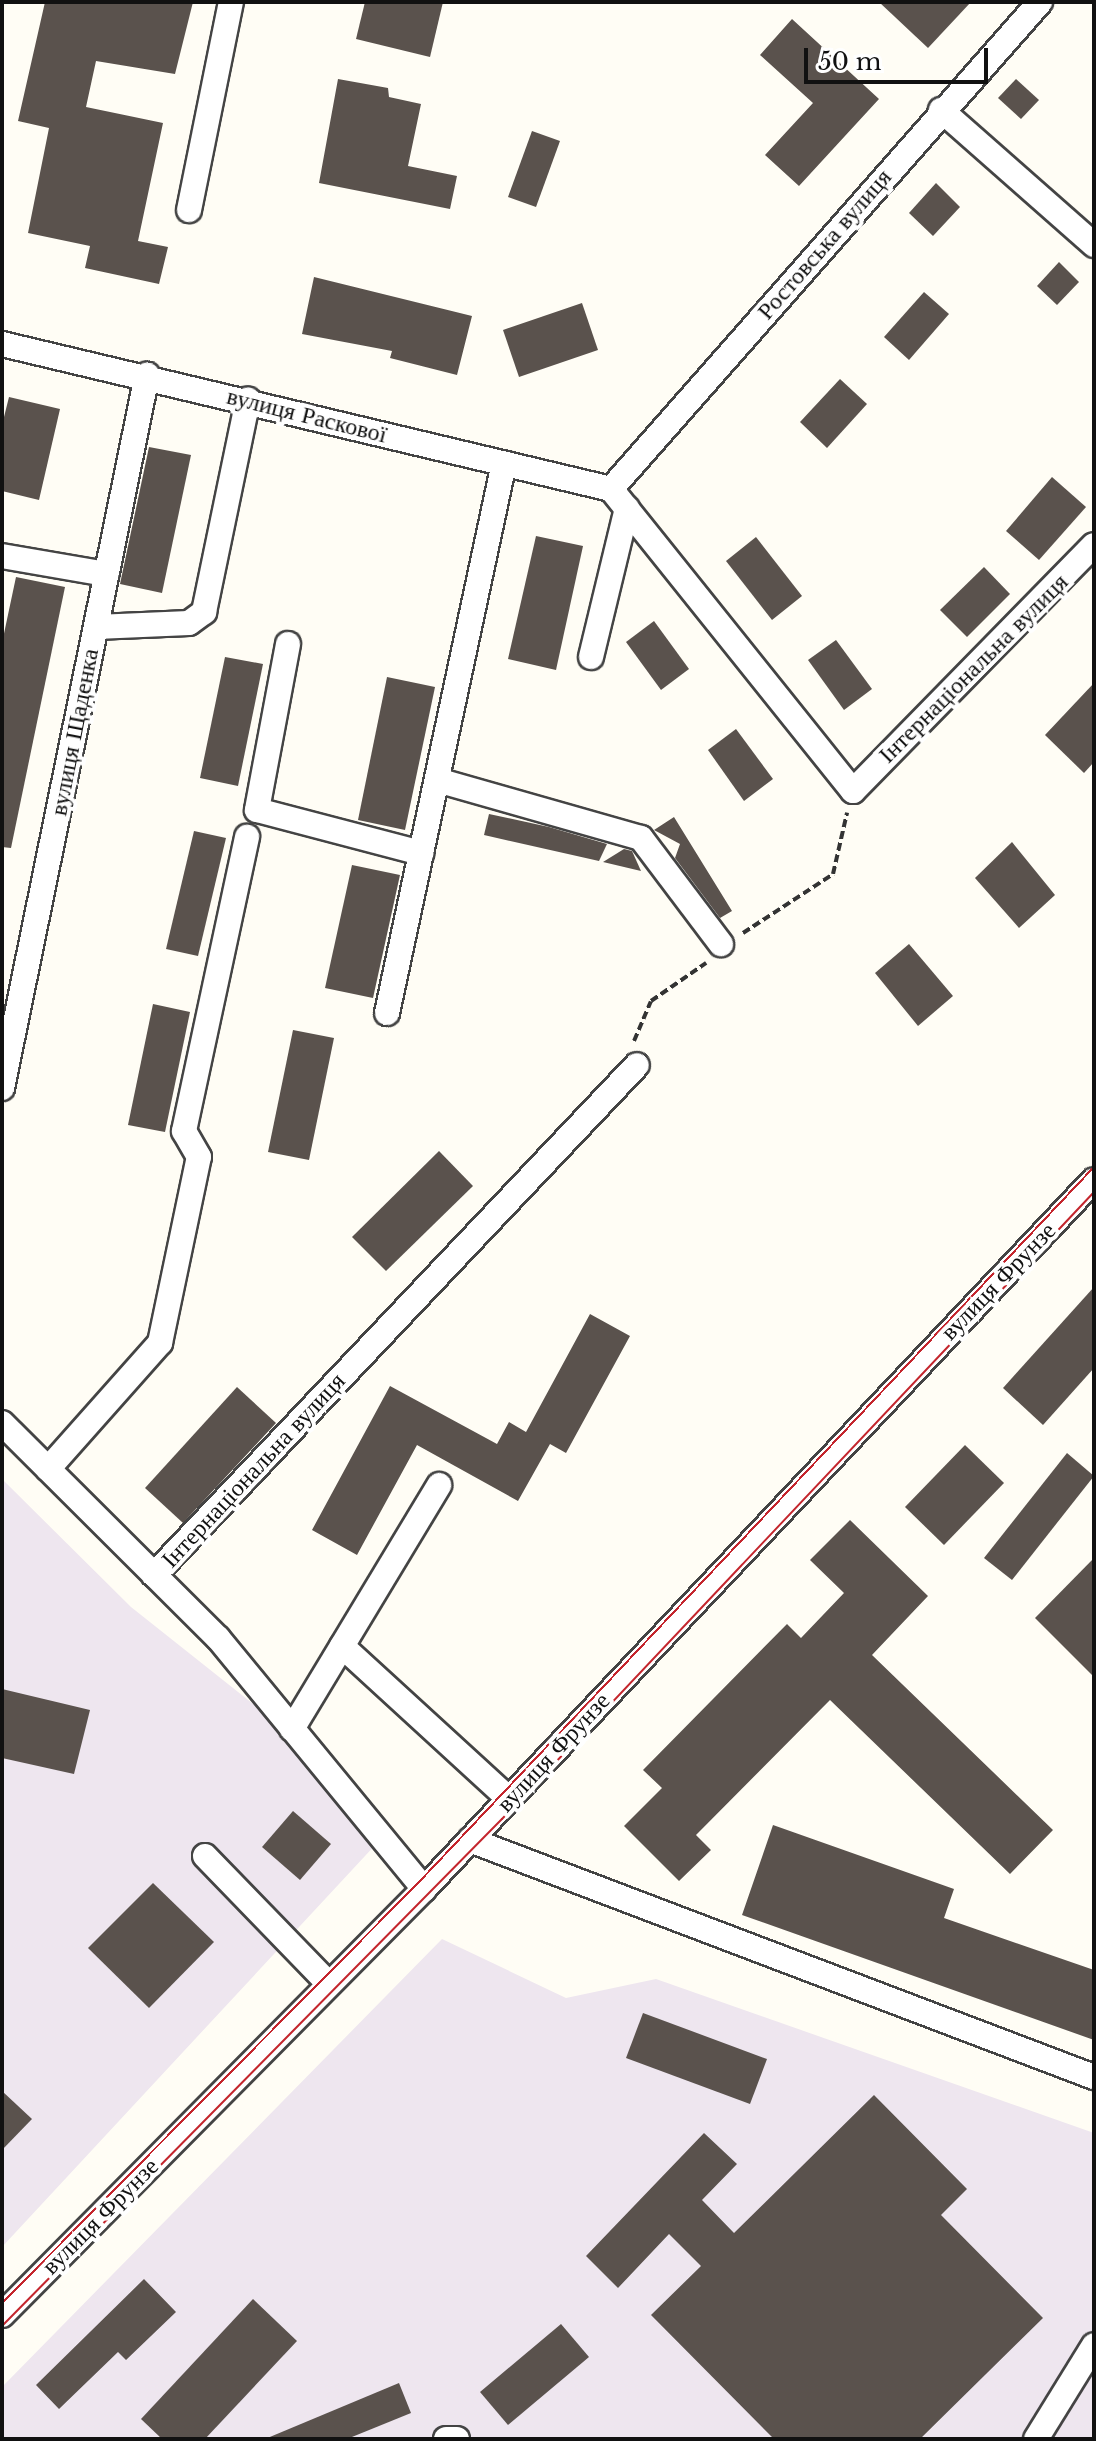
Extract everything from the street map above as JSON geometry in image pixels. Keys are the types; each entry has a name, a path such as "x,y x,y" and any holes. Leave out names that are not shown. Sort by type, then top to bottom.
{"street":[{"path":"189,210 231,2"},
{"name":"Ростовська вулиця","path":"611,489 941,110 1040,2"},
{"path":"941,110 1094,245"},
{"name":"вулиця Раскової","path":"2,344 147,375 611,489"},
{"name":"вулиця Щаденка","path":"2,1088 11,995 96,627 147,375"},
{"path":"96,627 189,623 204,612 248,400"},
{"path":"387,1013 504,463"},
{"path":"611,489 853,791"},
{"path":"591,657 627,508"},
{"name":"Інтернаціональна вулиця","path":"853,791 1094,545"},
{"path":"2,556 106,574"},
{"path":"288,644 257,810 421,853"},
{"path":"437,780 641,838 721,944"},
{"path":"48,1469 160,1343 199,1157 184,1131 247,837"},
{"name":"Інтернаціональна вулиця","path":"424,1889 218,1638 154,1575 637,1065"},
{"name":"вулиця Фрунзе","path":"2,2315 424,1889 1094,1180"},
{"path":"2,1423 154,1575"},
{"path":"292,1729 439,1485"},
{"path":"342,1646 509,1799"},
{"path":"470,1840 1094,2077"},
{"path":"205,1856 329,1984"},
{"path":"1036,2439 1094,2345"},
{"path":"446,2439 457,2439"}],"path":[{"path":"637,1065 633,1036 651,1001 706,963 721,944 833,874 853,791"}],"shaded area":[{"path":"2,1479 131,1607 287,1731 378,1842 2,2247"},
{"path":"442,1939 566,1998 656,1979 1094,2133 1094,2439 2,2439 2,2387"}],"building":[{"path":"45,2 193,2 175,74 96,61 86,107 163,123 138,241 168,247 159,284 85,268 90,246 28,233 49,128 18,121"},
{"path":"365,2 443,2 430,57 356,39"},
{"path":"879,2 971,2 928,48"},
{"path":"792,19 879,99 799,186 765,155 813,103 760,55"},
{"path":"338,79 388,88 389,97 421,104 408,166 457,176 450,209 319,183"},
{"path":"1016,79 1039,100 1021,119 998,98"},
{"path":"532,131 560,141 536,207 508,197"},
{"path":"936,183 960,207 933,236 909,213"},
{"path":"1059,262 1079,282 1057,305 1037,286"},
{"path":"314,277 472,316 457,375 390,358 392,351 302,334"},
{"path":"924,292 949,314 909,360 884,337"},
{"path":"582,303 598,350 519,377 503,330"},
{"path":"840,379 867,404 827,448 800,422"},
{"path":"9,397 60,409 39,500 2,491 2,425"},
{"path":"149,447 191,455 162,593 120,584"},
{"path":"1052,477 1086,507 1039,560 1006,531"},
{"path":"536,536 583,546 556,670 508,659"},
{"path":"756,537 802,596 772,620 726,561"},
{"path":"984,567 1010,594 967,637 940,610"},
{"path":"16,577 65,587 11,848 2,847 2,643"},
{"path":"654,621 689,669 661,690 626,642"},
{"path":"836,640 872,689 844,710 808,660"},
{"path":"225,657 263,664 238,786 200,778"},
{"path":"387,677 435,687 405,830 358,820"},
{"path":"1094,683 1094,762 1084,773 1045,735"},
{"path":"736,729 773,779 744,801 708,750"},
{"path":"489,814 607,844 599,861 484,835"},
{"path":"674,817 732,911 720,918 675,858 680,844 654,830"},
{"path":"194,831 226,838 198,956 166,949"},
{"path":"1012,842 1055,895 1019,928 975,878"},
{"path":"624,849 632,851 641,871 603,862"},
{"path":"352,865 400,875 373,998 325,988"},
{"path":"909,944 953,996 918,1026 875,973"},
{"path":"153,1004 190,1012 165,1132 128,1125"},
{"path":"293,1030 334,1038 309,1160 268,1152"},
{"path":"439,1151 473,1186 386,1271 352,1237"},
{"path":"1094,1287 1094,1368 1043,1425 1003,1388"},
{"path":"590,1314 630,1336 566,1453 550,1444 518,1501 417,1445 357,1555 312,1530 390,1386 497,1444 509,1422 526,1432"},
{"path":"237,1387 276,1423 183,1523 145,1488"},
{"path":"965,1445 1004,1483 944,1545 905,1507"},
{"path":"1067,1453 1094,1476 1012,1580 984,1558"},
{"path":"850,1520 928,1596 872,1655 1053,1830 1010,1874 830,1700 696,1835 711,1850 679,1881 624,1826 662,1788 643,1770 787,1624 801,1638 844,1593 810,1560"},
{"path":"1094,1558 1094,1677 1035,1618"},
{"path":"2,1689 90,1710 74,1774 2,1758"},
{"path":"293,1811 331,1844 300,1880 262,1847"},
{"path":"773,1825 954,1889 944,1918 1094,1970 1094,2040 742,1915"},
{"path":"153,1883 214,1942 149,2008 88,1948"},
{"path":"643,2013 767,2059 750,2104 626,2058"},
{"path":"2,2091 32,2119 2,2150"},
{"path":"874,2095 967,2189 941,2215 1043,2318 920,2439 774,2439 651,2315 701,2266 669,2234 618,2288 586,2256 704,2133 737,2164 702,2200 734,2233"},
{"path":"144,2279 176,2312 126,2360 118,2352 59,2409 36,2385"},
{"path":"253,2299 297,2341 205,2439 162,2439 141,2419"},
{"path":"561,2324 589,2357 508,2425 480,2392"},
{"path":"399,2383 411,2413 347,2439 265,2439"}],"tram line":[{"path":"2,2303 419,1882 1094,1167"},
{"path":"2,2326 502,1819 1094,1192"}]}
